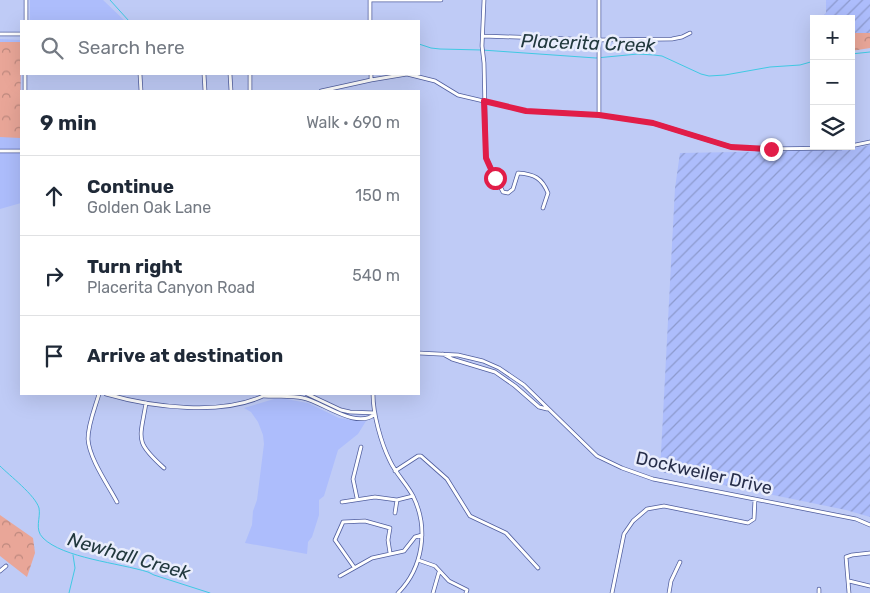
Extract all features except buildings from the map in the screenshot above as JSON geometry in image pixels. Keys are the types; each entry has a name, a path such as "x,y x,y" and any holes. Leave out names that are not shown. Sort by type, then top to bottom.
{"street":[{"path":"26,0 26,20"},
{"path":"370,20 370,0 441,0"},
{"path":"484,0 486,158 503,192 508,193 513,189 518,173 535,176 544,184 548,193 542,208"},
{"path":"599,0 599,115"},
{"path":"483,36 599,40 672,39 690,33"},
{"path":"0,34 20,34"},
{"path":"25,75 25,90"},
{"path":"140,75 140,90"},
{"path":"204,75 205,90"},
{"path":"230,75 231,90"},
{"path":"250,75 250,90"},
{"path":"371,75 371,80"},
{"path":"326,90 401,75"},
{"path":"411,75 435,81 458,95 526,111 599,115 661,124 724,145 745,149 841,148 870,142"},
{"path":"0,151 20,151"},
{"name":"Dockweiler Drive","path":"420,353 472,358 499,368 524,385 597,456 622,468 653,478 856,519 870,525"},
{"path":"443,354 452,359 495,372 539,407 548,409"},
{"path":"99,395 89,430 89,446 117,502"},
{"path":"110,395 146,403 210,408 226,406 262,396 287,396 302,398 350,417 368,418 375,414"},
{"path":"309,395 341,410 375,414"},
{"path":"373,395 375,414 387,453 395,471 413,496 420,516 422,535 418,560 409,580 398,593"},
{"path":"146,403 141,440 147,452 164,468"},
{"path":"357,498 353,479 361,447"},
{"path":"395,471 421,456 447,479 470,516 506,533 538,568"},
{"path":"342,502 375,496 397,500 413,496"},
{"path":"612,593 624,534 633,521 647,509 664,506 748,523 754,519 755,499"},
{"path":"396,513 397,500"},
{"path":"354,567 335,540 343,522 365,521 390,528 388,540 390,553"},
{"path":"340,576 372,558 404,551 415,537 422,535"},
{"path":"849,593 846,557 870,554"},
{"path":"418,560 435,566 449,581 467,591"},
{"path":"669,593 671,581 680,562"},
{"path":"0,571 6,566"},
{"path":"433,593 440,572"},
{"path":"849,581 870,586"}],"shaded area":[{"path":"30,0 103,0 124,20 30,20"},
{"path":"826,0 870,0 870,33 855,33 855,15 824,15 826,13"},
{"path":"0,39 20,40 20,203 0,209"},
{"path":"870,145 870,517 846,510 660,472 675,188 680,153 855,150 855,148"},
{"path":"274,399 308,403 339,418 366,421 358,434 338,450 324,496 319,500 319,515 312,537 308,542 307,554 245,543 252,525 253,511 257,500 264,444 258,422 251,412 244,408"}],"green space":[{"path":"855,33 870,33 870,48 855,50"},
{"path":"0,42 20,42 20,138 0,137"},
{"path":"0,515 33,538 35,553 27,577 0,556"}],"waterway":[{"name":"Placerita Creek","path":"110,0 128,20"},
{"name":"Placerita Creek","path":"420,44 440,49 596,58 638,54 654,55 662,56 709,76 810,62"},
{"name":"Placerita Creek","path":"855,54 870,52"},
{"name":"Newhall Creek","path":"0,466 37,503 39,508 38,523 40,535 52,545 77,555 148,572 210,593"},
{"path":"69,593 75,568 73,555"}],"route":[{"path":"495,178 486,158 484,101 526,111 599,115 653,123 731,147 771,149"}]}
